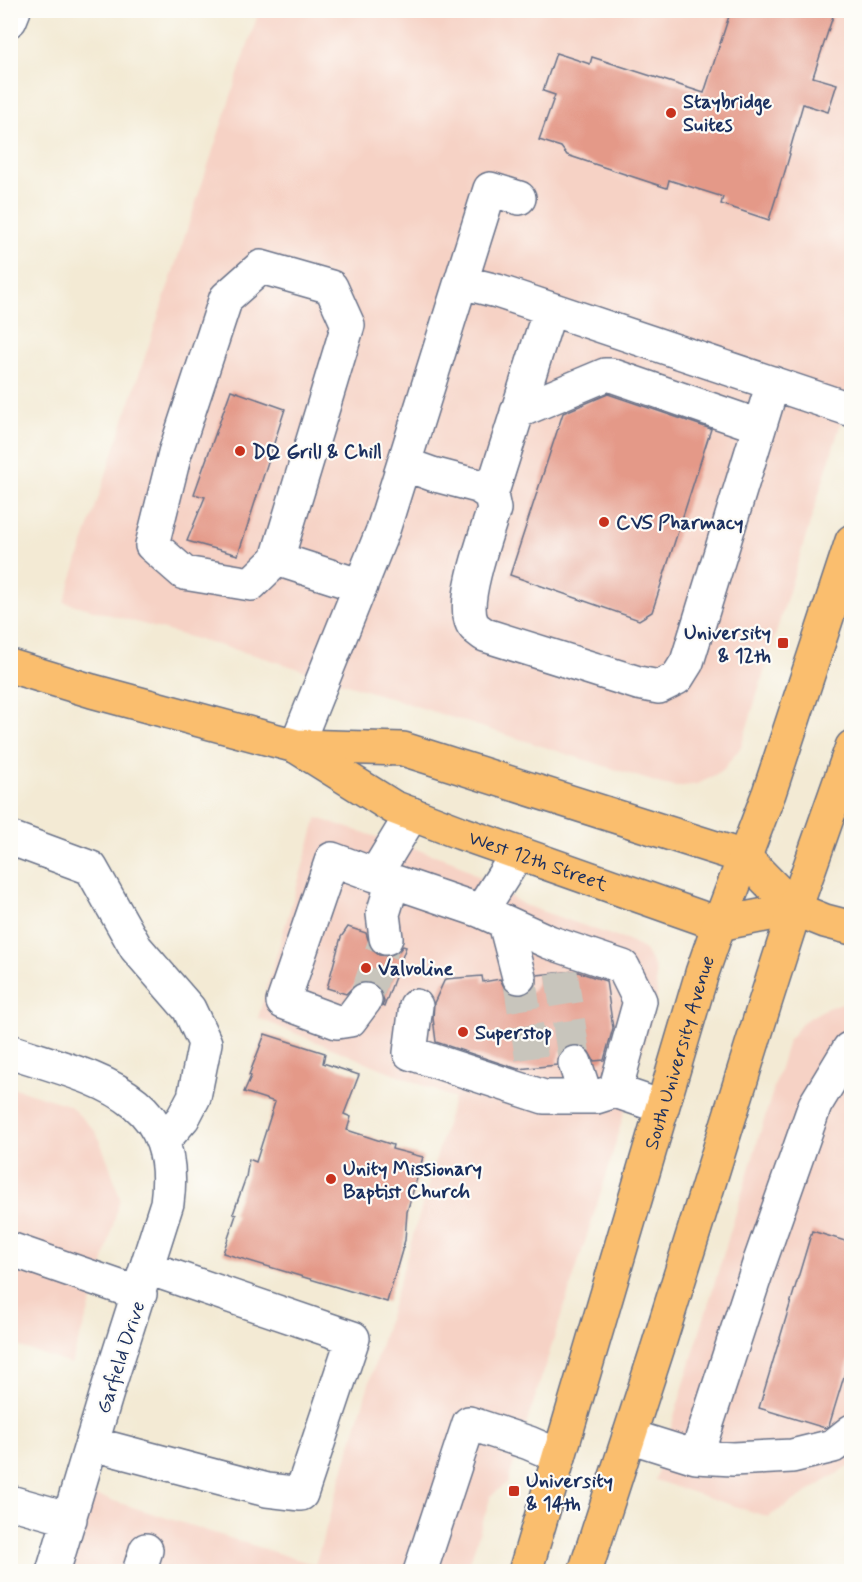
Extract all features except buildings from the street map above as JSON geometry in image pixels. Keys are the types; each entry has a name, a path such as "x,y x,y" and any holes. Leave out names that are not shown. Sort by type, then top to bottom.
{"main road":[{"name":"South University Avenue","path":"525,1572 702,973 769,793 852,541"},
{"name":"West 12th Street","path":"10,666 92,691 296,746 403,749 744,857 795,909 825,921 852,928"},
{"name":"West 12th Street","path":"296,746 393,807 719,924"},
{"path":"585,1572 795,909 852,747"},
{"path":"719,924 795,909"}],"street":[{"path":"10,20 14,10"},
{"path":"296,746 383,530 490,189 519,198"},
{"path":"261,267 331,287 348,325 277,559 251,584 184,573 152,545 175,453 226,298 261,267"},
{"path":"461,282 497,291 852,410"},
{"path":"550,309 491,495 494,509 469,594 468,610 472,625 485,635 638,683 659,687 677,678 687,662 772,383"},
{"path":"517,412 604,375 611,375 759,426"},
{"path":"404,464 478,486 491,495"},
{"path":"277,559 361,586"},
{"path":"377,928 384,878 412,814"},
{"path":"10,838 91,868 136,948 189,1009 205,1043 199,1079 194,1097 183,1118 163,1141"},
{"path":"518,853 493,917 519,977"},
{"path":"353,1005 337,1022 283,1002 332,859 493,917 549,942 623,967 640,1001 600,1094"},
{"path":"549,942 561,972"},
{"path":"416,1006 410,1053 662,1107"},
{"path":"696,1457 759,1264 815,1104 849,1049 852,1050"},
{"name":"Garfield Drive","path":"10,1051 102,1082 128,1097 153,1121 163,1141 168,1159 170,1185 168,1203 111,1379 53,1572"},
{"path":"575,1063 600,1094"},
{"path":"10,1249 79,1272 144,1281 354,1338 301,1494 267,1491 93,1444"},
{"path":"420,1572 469,1424 528,1443 559,1456"},
{"path":"629,1436 696,1457 733,1459 792,1456 833,1446 852,1431"},
{"path":"10,1502 70,1519"}],"shaded area":[{"path":"259,11 851,11 851,390 741,747 722,771 698,784 676,787 661,784 268,659 64,602"},
{"path":"317,818 453,861 524,905 631,942 645,950 655,968 657,996 608,1170 508,1482 491,1496 467,1571 53,1572 79,1490 315,1565 454,1098 258,1018"},
{"path":"845,1002 851,1003 851,1465 768,1517 655,1480 788,1041 804,1021 825,1009"},
{"path":"11,1087 69,1105 96,1132 120,1198 99,1280 71,1364 11,1344"}],"tunnel":[{"path":"365,1000 386,938"},
{"path":"561,972 575,1063"},
{"path":"519,977 533,1067"}],"place":[{"name":"Staybridge Suites","path":"671,113"},
{"name":"DQ Grill & Chill","path":"240,451"},
{"name":"CVS Pharmacy","path":"604,522"},
{"name":"University & 12th","path":"783,643"},
{"name":"Valvoline","path":"366,968"},
{"name":"Superstop","path":"463,1032"},
{"name":"Unity Missionary Baptist Church","path":"331,1179"},
{"name":"University & 14th","path":"514,1491"}]}
